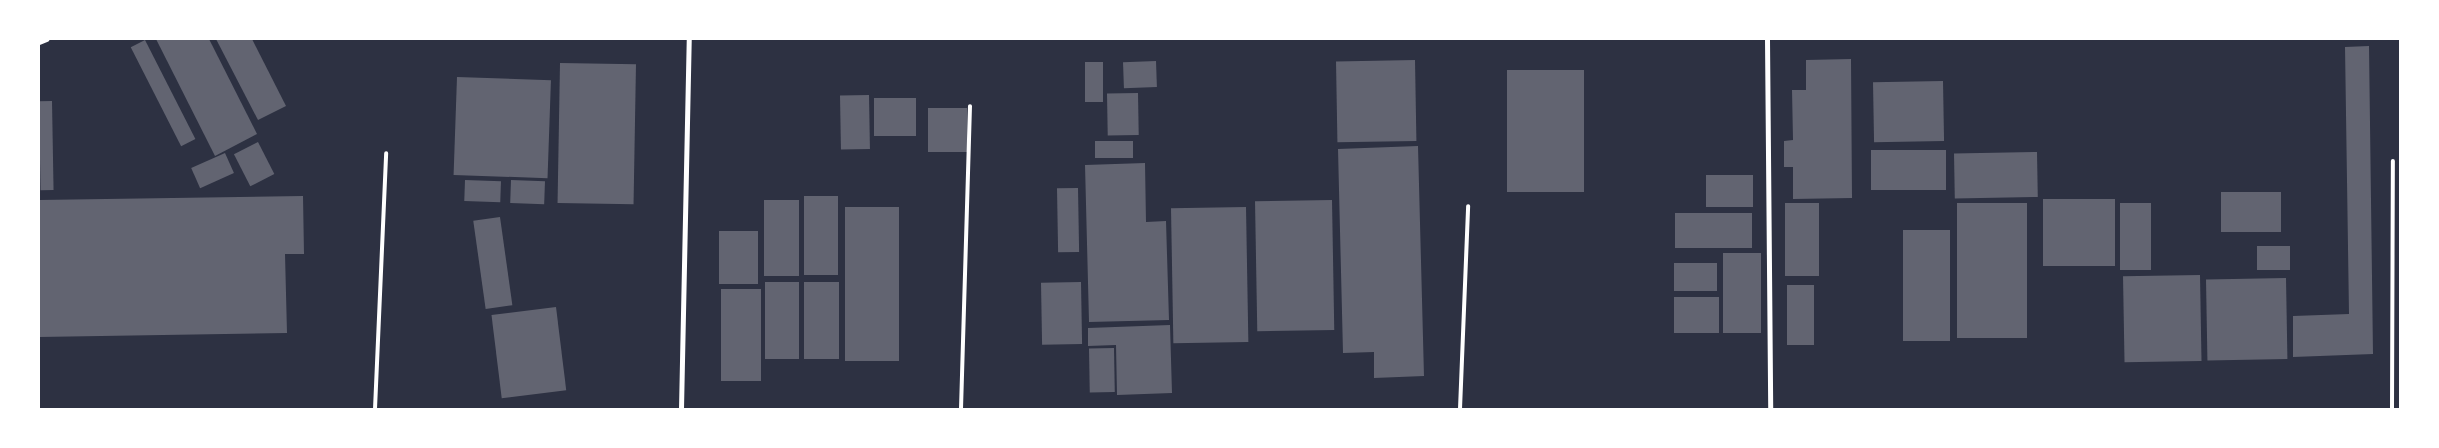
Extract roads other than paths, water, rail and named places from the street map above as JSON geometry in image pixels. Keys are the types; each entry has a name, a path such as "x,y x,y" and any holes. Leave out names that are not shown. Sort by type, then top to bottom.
{"street":[{"path":"39,42 46,39"},
{"path":"681,409 689,39"},
{"path":"1767,39 1770,409"}],"lane":[{"path":"961,409 970,106"},
{"path":"375,409 386,153"},
{"path":"2392,409 2393,161"},
{"path":"1460,409 1468,206"}]}
